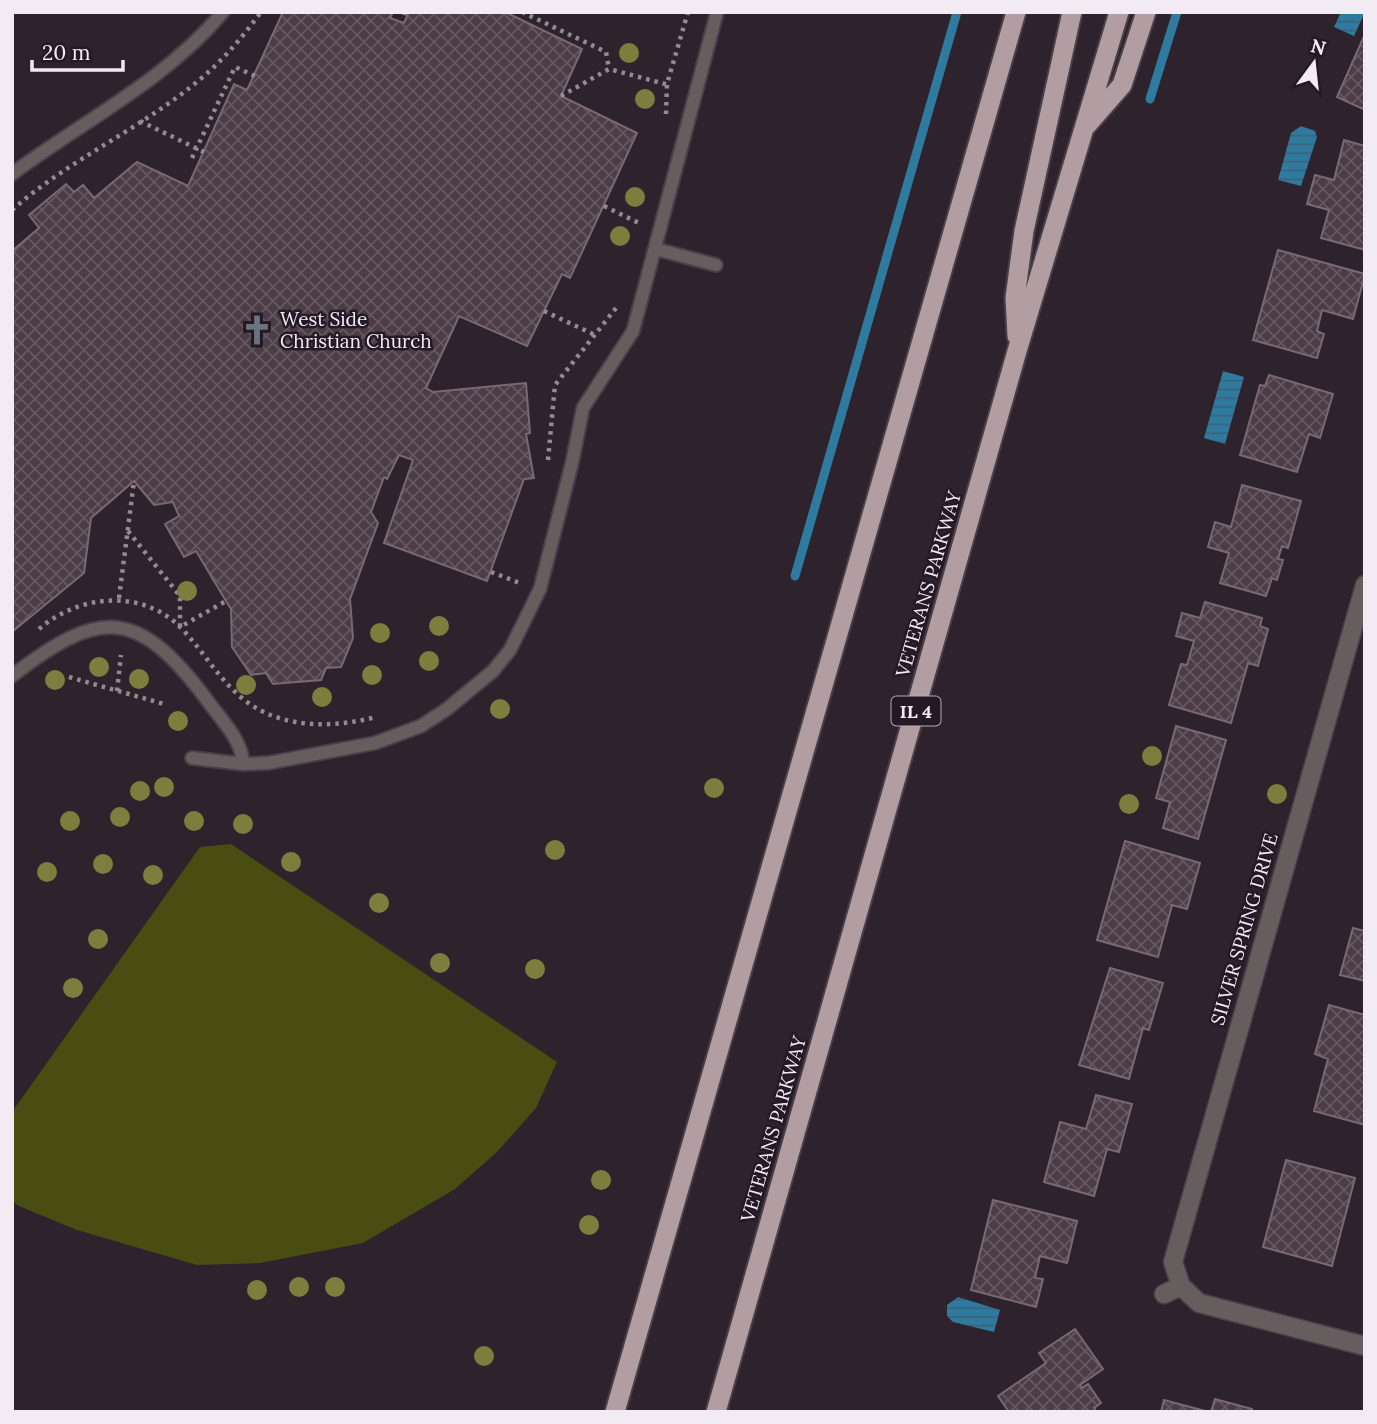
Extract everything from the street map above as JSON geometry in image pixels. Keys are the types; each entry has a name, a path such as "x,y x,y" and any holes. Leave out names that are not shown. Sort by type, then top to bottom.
{"highway":[{"path":"615,1412 1016,12"},
{"path":"1017,351 1015,298 1024,231 1072,12"},
{"name":"VETERANS PARKWAY","path":"716,1412 1017,351 1119,12"},
{"path":"1082,131 1122,85 1146,12"}],"street":[{"name":"SILVER SPRING DRIVE","path":"1181,1286 1173,1262 1186,1207 1365,585"},
{"path":"1164,1294 1181,1286 1199,1303 1365,1346"}],"lane":[{"path":"12,174 61,138 163,72 197,43 223,12"},
{"path":"192,758 243,764 290,760 375,743 421,726 473,690 510,650 540,589 583,408 633,331 718,12"},
{"path":"656,249 716,265"},
{"path":"12,676 67,637 88,630 110,627 145,636 178,663 198,689 242,748 243,764"}],"path":[{"path":"12,210 59,173 205,76 243,37 261,12"},
{"path":"522,12 607,52 609,69"},
{"path":"666,127 667,84 688,12"},
{"path":"192,158 235,67 254,76"},
{"path":"561,96 609,69 680,88"},
{"path":"140,121 204,152"},
{"path":"209,121 217,124"},
{"path":"604,206 639,223"},
{"path":"636,235 643,211"},
{"path":"547,472 555,385 617,307"},
{"path":"544,311 595,335"},
{"path":"118,598 134,481"},
{"path":"128,531 180,596 180,627"},
{"path":"514,593 521,570"},
{"path":"491,572 517,582"},
{"path":"32,635 76,606 118,598 164,615 180,627 221,678 248,702 278,718 326,725 383,715"},
{"path":"180,627 226,601"},
{"path":"117,691 121,655"},
{"path":"69,677 164,704"}],"green space":[{"path":"231,844 557,1062 536,1108 497,1152 455,1189 363,1243 260,1263 197,1265 77,1230 12,1201 12,1112 200,847"}],"water":[{"path":"1341,12 1365,12 1354,36 1334,27"},
{"path":"1301,126 1315,131 1317,137 1301,186 1278,180 1291,133"},
{"path":"1223,371 1244,377 1225,444 1204,438"},
{"path":"958,1297 1000,1310 994,1332 953,1322 947,1316 947,1305"}],"building":[{"path":"283,12 393,12 390,18 404,23 409,12 505,12 582,49 561,96 637,133 570,278 562,274 527,346 459,316 426,388 433,392 526,383 530,433 526,434 534,478 524,479 487,581 384,543 413,460 399,455 387,479 384,477 371,512 378,523 350,599 353,638 341,667 326,668 321,680 273,684 266,673 251,675 232,647 231,609 196,551 184,557 165,524 179,516 173,502 154,505 134,481 91,518 84,573 12,632 12,251 39,228 29,215 66,184 74,192 83,185 94,198 137,162 188,186 234,84 247,90"},
{"path":"1365,34 1365,110 1337,97"},
{"path":"1344,140 1365,146 1365,250 1321,238 1329,210 1307,204 1315,175 1334,180"},
{"path":"1278,250 1365,274 1353,319 1322,310 1317,331 1324,334 1317,358 1253,340"},
{"path":"1269,375 1333,394 1320,438 1309,434 1297,472 1240,455 1260,385 1265,386"},
{"path":"1242,485 1301,501 1288,548 1282,546 1278,559 1283,560 1277,580 1272,578 1266,596 1220,583 1229,553 1208,547 1215,522 1231,527"},
{"path":"1205,602 1262,618 1260,626 1268,629 1258,666 1248,663 1231,723 1169,705 1181,664 1187,665 1194,641 1176,636 1182,613 1200,618"},
{"path":"1176,726 1226,740 1198,839 1163,828 1170,802 1156,798"},
{"path":"1125,841 1200,863 1187,909 1172,905 1158,957 1097,940"},
{"path":"1353,928 1365,931 1365,981 1340,975"},
{"path":"1110,968 1163,983 1149,1030 1143,1028 1129,1079 1079,1065"},
{"path":"1329,1005 1365,1015 1365,1125 1314,1111 1328,1059 1315,1054"},
{"path":"1096,1095 1132,1104 1119,1152 1107,1149 1094,1196 1044,1182 1060,1122 1086,1129"},
{"path":"1286,1160 1355,1178 1332,1266 1263,1247"},
{"path":"993,1200 1077,1221 1067,1263 1040,1256 1035,1278 1043,1279 1036,1307 971,1290"},
{"path":"1075,1329 1103,1369 1080,1385 1082,1388 1088,1384 1101,1403 1094,1408 1097,1412 1009,1412 998,1396 1046,1363 1039,1353"},
{"path":"1215,1399 1252,1409 1252,1412 1211,1412"},
{"path":"1164,1400 1209,1412 1161,1412"}],"waterway":[{"path":"795,576 957,12"},
{"path":"1150,99 1177,12"}],"place":[{"name":"West Side Christian Church","path":"257,330"}]}
